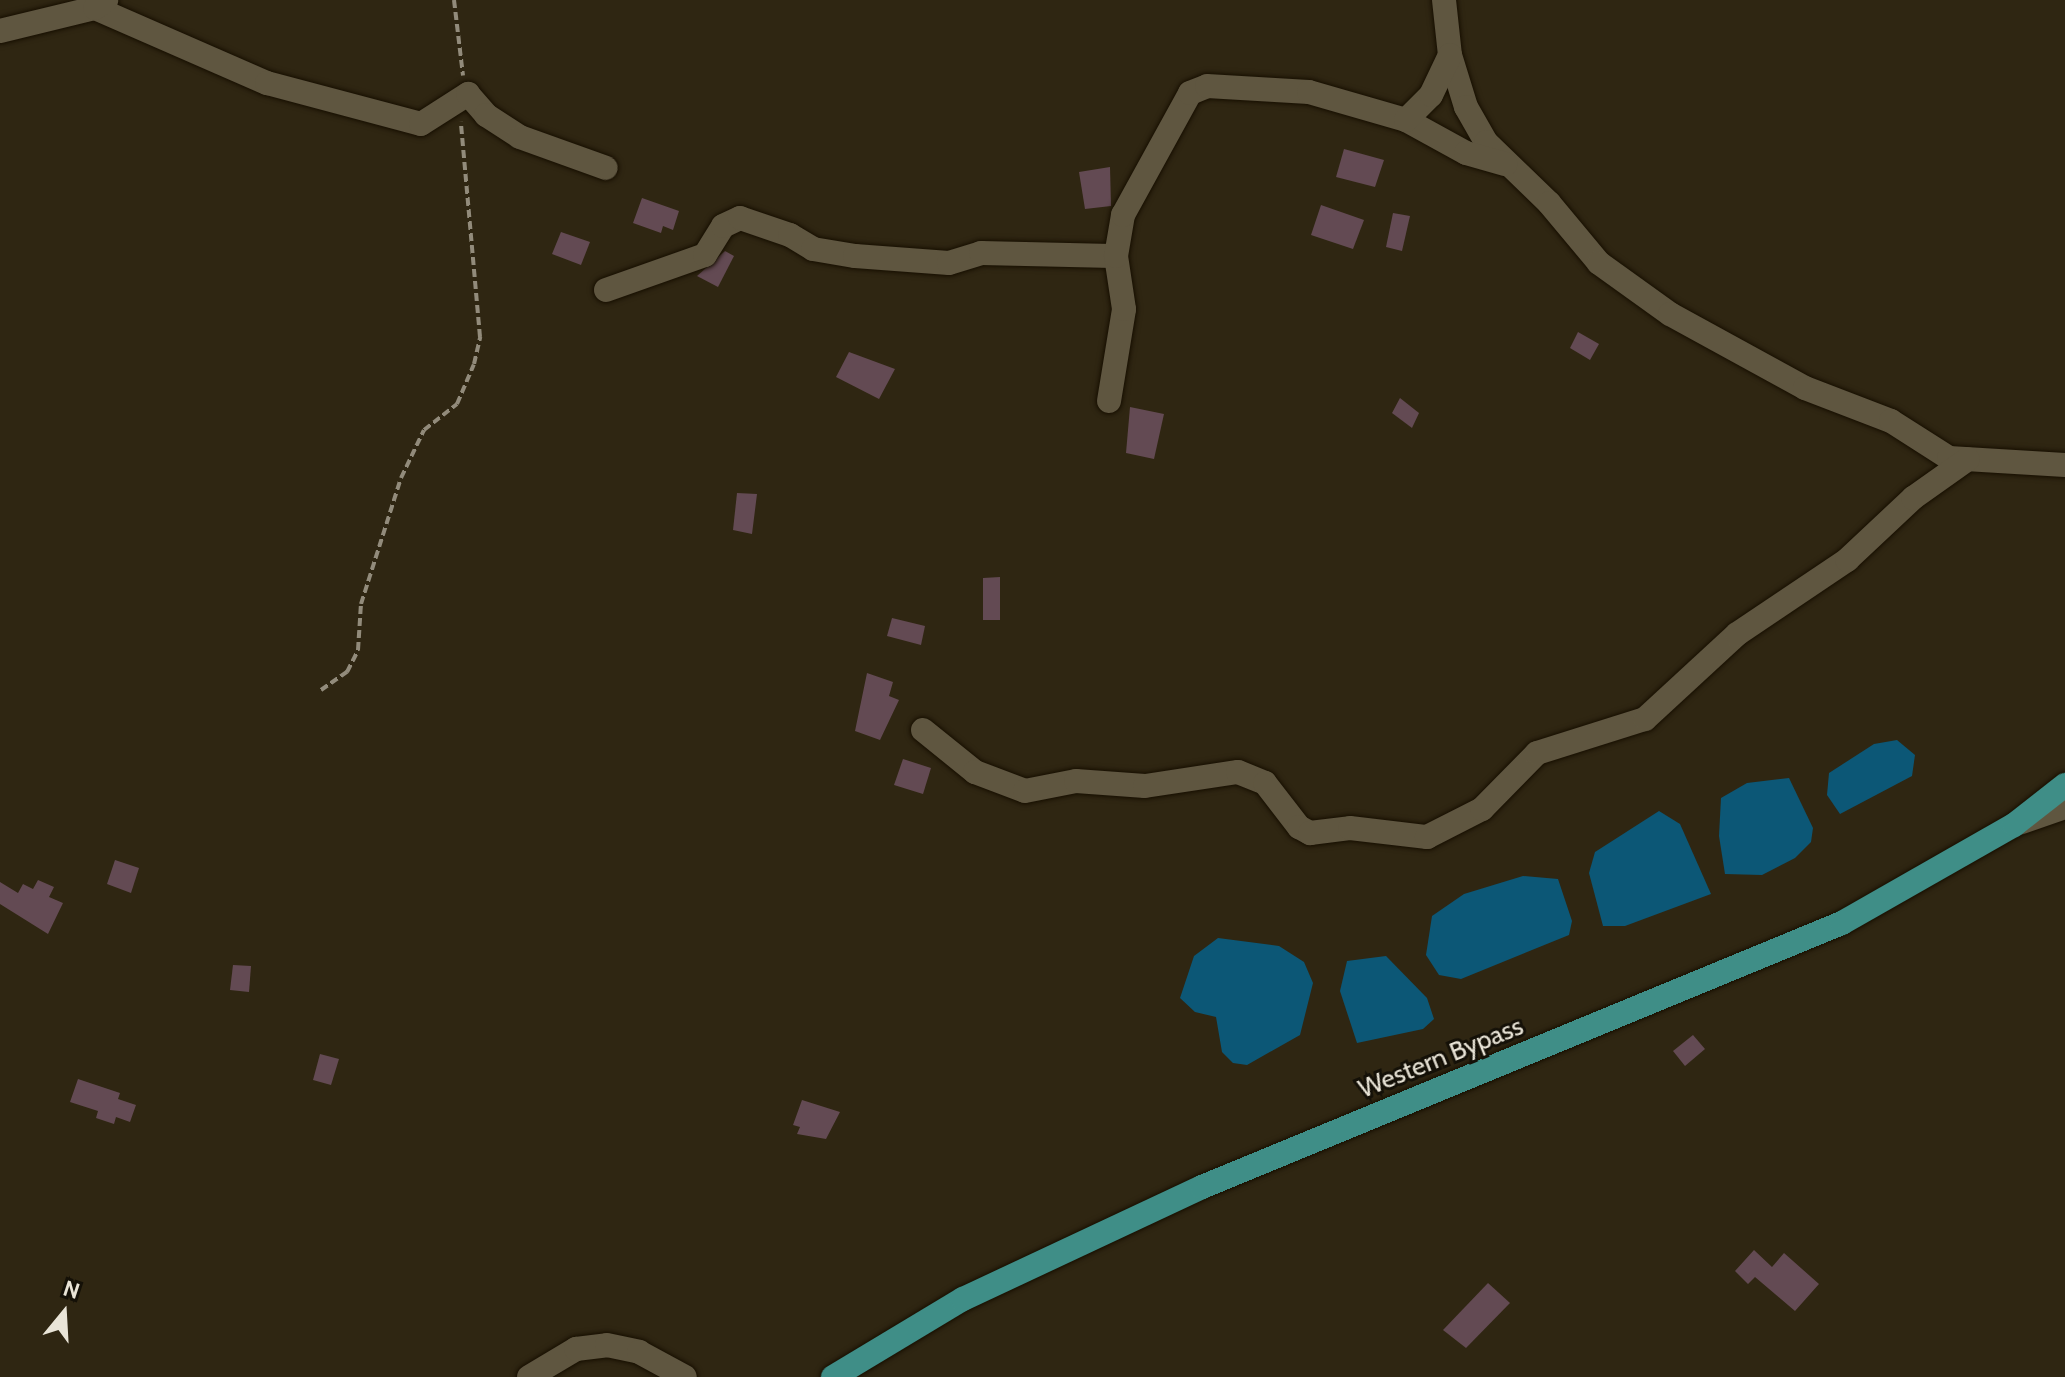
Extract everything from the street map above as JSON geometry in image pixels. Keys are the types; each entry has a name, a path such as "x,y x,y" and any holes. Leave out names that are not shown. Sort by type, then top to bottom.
{"main road":[{"name":"Western Bypass","path":"833,1377 963,1299 1174,1200 1777,953 1917,883 2014,825 2065,785"}],"street":[{"path":"1444,0 1450,55 1466,107 1486,142 1549,203 1599,263 1653,303 1805,388 1891,421 1949,458 2065,465"},
{"path":"0,31 100,4 267,83 421,124 468,94 486,115 520,137 606,168"},
{"path":"1406,120 1431,95 1450,55"},
{"path":"1109,401 1124,309 1116,256 1123,215 1141,175 1190,93 1207,86 1309,92 1406,120 1466,153 1507,164"},
{"path":"606,290 705,255 723,226 740,218 790,235 813,249 855,256 949,263 981,253 1116,256"},
{"path":"923,730 975,772 1025,791 1076,781 1145,786 1238,772 1265,783 1299,827 1310,833 1350,828 1427,837 1482,809 1537,753 1645,719 1737,634 1847,560 1913,498 1968,459"},
{"path":"2014,825 2065,807"},
{"path":"529,1377 576,1349 607,1345 639,1352 685,1377"}],"path":[{"path":"321,690 347,672 358,650 361,604 401,478 424,430 457,404 474,364 480,337 475,252 460,142 468,94 458,56 454,0"}],"water":[{"path":"1897,740 1915,755 1912,776 1840,814 1827,795 1829,773 1874,744"},
{"path":"1789,778 1813,828 1811,842 1795,858 1762,875 1725,874 1719,836 1721,798 1747,783"},
{"path":"1659,811 1680,824 1711,894 1625,926 1603,926 1589,873 1595,852"},
{"path":"1523,876 1558,879 1572,921 1569,935 1461,979 1439,975 1426,955 1432,916 1464,894"},
{"path":"1218,938 1279,946 1304,962 1313,983 1300,1035 1247,1065 1233,1063 1222,1052 1216,1017 1195,1012 1180,998 1194,956"},
{"path":"1386,956 1427,998 1434,1019 1423,1029 1357,1043 1340,991 1347,961"}],"building":[{"path":"1344,149 1384,160 1375,187 1336,177"},
{"path":"1110,167 1111,206 1085,209 1079,172"},
{"path":"642,198 679,211 673,230 663,226 661,233 633,223"},
{"path":"1321,205 1364,220 1353,249 1311,235"},
{"path":"1393,213 1410,216 1402,251 1386,247"},
{"path":"561,232 590,242 581,265 552,254"},
{"path":"725,251 734,256 718,287 697,276"},
{"path":"1578,332 1599,344 1590,360 1570,348"},
{"path":"849,352 895,369 879,399 836,377"},
{"path":"1400,398 1419,413 1412,428 1392,413"},
{"path":"1130,407 1164,414 1154,459 1126,453"},
{"path":"737,493 757,494 752,534 733,530"},
{"path":"1000,577 1000,620 983,620 983,578"},
{"path":"892,618 925,626 921,645 887,636"},
{"path":"867,673 893,682 889,696 899,700 880,740 855,731"},
{"path":"903,759 931,768 923,794 894,785"},
{"path":"115,860 139,868 131,893 107,884"},
{"path":"38,880 54,887 49,897 63,903 48,934 0,904 0,882 18,893 23,884 33,889"},
{"path":"233,965 251,966 249,992 230,990"},
{"path":"1693,1035 1705,1049 1685,1066 1673,1051"},
{"path":"320,1054 339,1059 331,1085 313,1080"},
{"path":"78,1079 120,1093 118,1099 136,1105 130,1122 116,1117 114,1124 96,1118 98,1111 70,1102"},
{"path":"802,1100 840,1112 826,1139 797,1134 800,1127 793,1125"},
{"path":"1754,1250 1772,1267 1784,1253 1819,1284 1795,1311 1755,1277 1748,1284 1735,1271"},
{"path":"1488,1283 1510,1303 1466,1348 1443,1330"}]}
